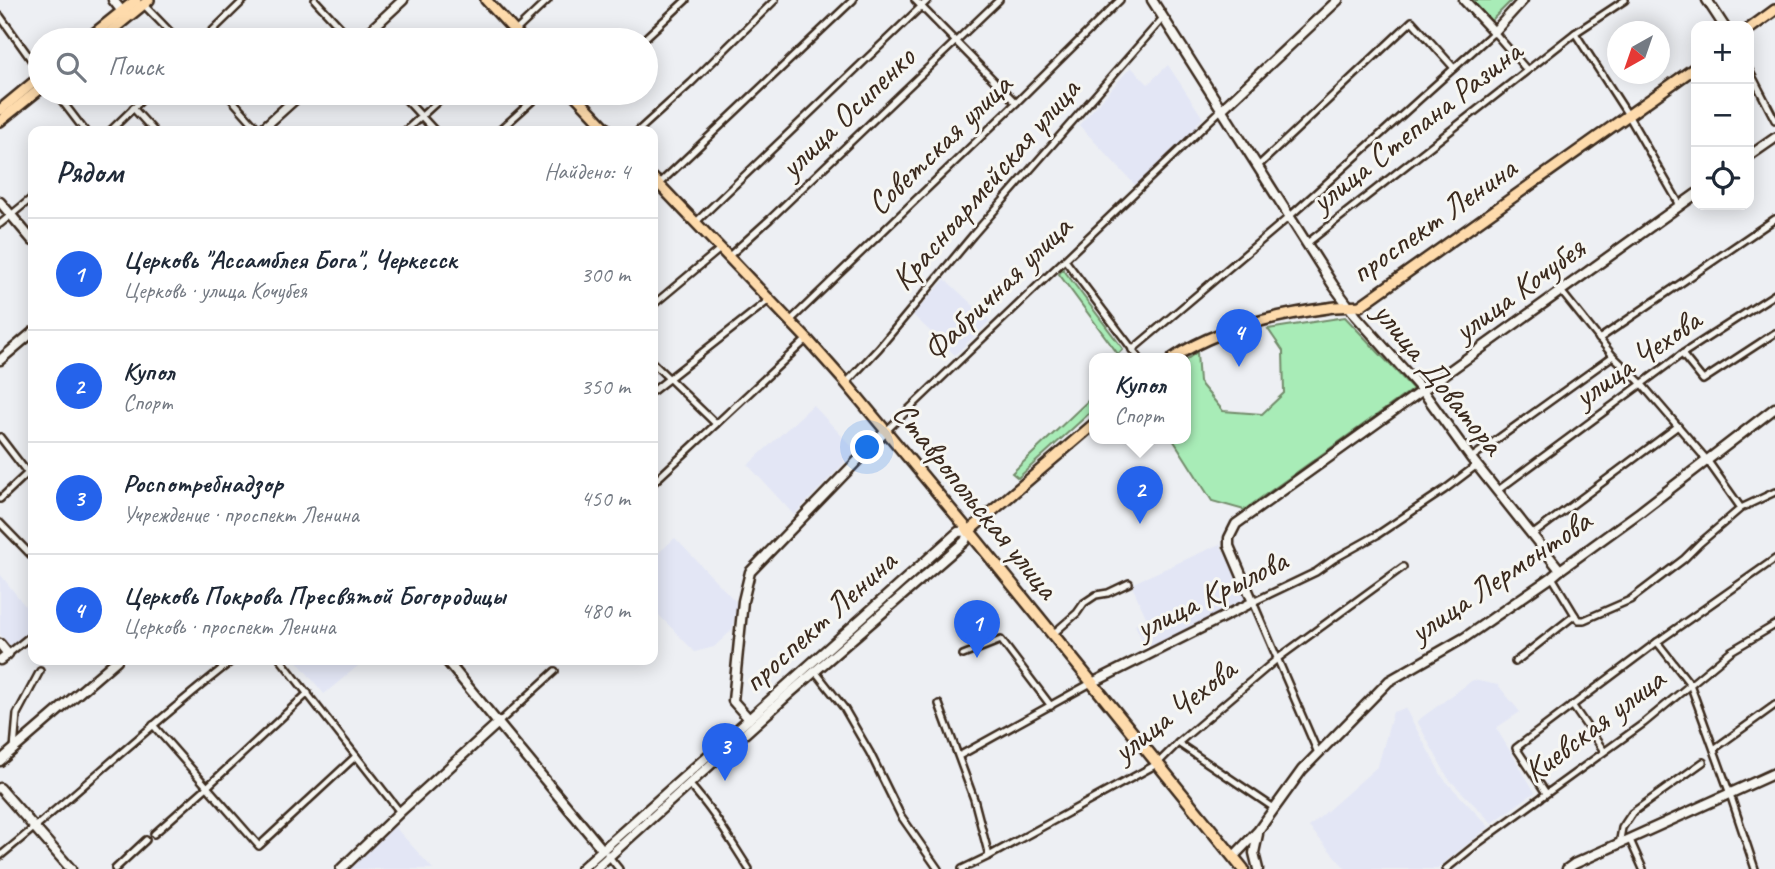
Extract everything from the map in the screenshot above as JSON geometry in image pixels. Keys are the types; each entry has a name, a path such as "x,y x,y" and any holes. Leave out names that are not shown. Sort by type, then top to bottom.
{"highway":[{"name":"Ставропольская улица","path":"969,531 1243,869"}],"main road":[{"path":"486,0 511,28"},
{"path":"104,28 143,2"},
{"path":"1754,25 1775,10"},
{"path":"111,28 124,14"},
{"name":"проспект Ленина","path":"1181,353 1200,342 1241,326 1317,310 1360,306 1691,71"},
{"path":"0,110 28,88"},
{"path":"0,121 28,99"},
{"path":"583,105 600,126"},
{"name":"Ставропольская улица","path":"658,187 807,339 969,531"},
{"name":"проспект Ленина","path":"969,531 1089,428"}],"street":[{"path":"113,0 124,14"},
{"path":"215,28 244,0"},
{"path":"315,0 341,28"},
{"path":"373,28 403,0"},
{"path":"519,28 548,0"},
{"path":"656,28 686,0"},
{"path":"644,126 775,0"},
{"path":"658,181 853,0"},
{"path":"915,0 1016,103"},
{"path":"695,223 928,0"},
{"name":"улица Осипенко","path":"728,257 999,0"},
{"name":"Советская улица","path":"790,321 1120,0"},
{"name":"улица Доватора","path":"1152,0 1306,244 1349,307 1422,390 1474,462 1560,570"},
{"name":"Фабричная улица","path":"749,719 733,701 743,601 750,572 886,431 1338,0"},
{"path":"1464,0 1527,70"},
{"path":"1132,349 1289,217 1494,32 1523,0"},
{"name":"улица Степана Разина","path":"1306,244 1575,33 1625,0"},
{"path":"1707,0 1721,21"},
{"path":"143,2 167,28"},
{"path":"0,16 28,55"},
{"name":"Красноармейская улица","path":"846,383 1163,18"},
{"path":"1257,167 1412,21 1454,68"},
{"path":"1575,33 1628,115 1680,205"},
{"path":"1754,80 1775,120"},
{"path":"65,105 81,126"},
{"path":"115,126 136,105"},
{"path":"237,105 256,126"},
{"path":"266,126 289,105"},
{"path":"411,105 430,126"},
{"path":"410,126 433,105"},
{"path":"505,126 528,105"},
{"path":"133,108 149,126"},
{"path":"1754,153 1775,138"},
{"name":"улица Кочубея","path":"1253,602 1229,546 1229,538 1236,524 1691,197"},
{"path":"0,224 28,201"},
{"path":"0,202 28,235"},
{"path":"1599,339 1775,219"},
{"path":"658,301 720,249"},
{"path":"1065,260 1135,353"},
{"path":"1561,291 1613,356 1707,460 1741,508"},
{"name":"улица Чехова","path":"1497,491 1682,354 1775,294"},
{"path":"658,386 769,300"},
{"path":"1682,354 1703,380 1775,333"},
{"path":"0,360 28,336"},
{"path":"658,478 807,339"},
{"name":"улица Крылова","path":"959,756 1092,682 1316,572 1377,535 1444,490 1474,462 1613,356"},
{"path":"658,368 716,424"},
{"name":"улица Лермонтова","path":"1234,856 1258,831 1294,780 1389,681 1464,638 1552,577 1775,408"},
{"path":"1532,535 1678,426"},
{"path":"0,437 28,473 0,499"},
{"path":"1552,577 1578,620 1584,620 1630,600 1684,559 1741,508 1775,492"},
{"path":"0,523 28,552"},
{"name":"проспект Ленина","path":"581,869 606,853 689,784 965,541 969,531 958,532 749,719 606,853 595,869"},
{"path":"1546,793 1516,748 1657,642 1775,559"},
{"name":"улица Чехова","path":"962,869 1157,764 1277,659 1403,567"},
{"path":"1052,635 1077,613 1084,603 1096,595 1108,593 1129,583"},
{"path":"1253,602 1318,753"},
{"path":"1515,662 1575,615"},
{"name":"Киевская улица","path":"1446,869 1644,723 1731,651 1775,625"},
{"path":"0,660 28,638"},
{"path":"963,655 1001,640 1051,706"},
{"path":"1657,642 1690,684 1755,869"},
{"path":"0,644 8,654"},
{"path":"0,761 111,665"},
{"path":"0,856 227,665"},
{"path":"285,665 400,812"},
{"path":"451,665 619,869"},
{"path":"14,749 17,714 40,671"},
{"path":"341,869 555,671"},
{"path":"815,671 844,708 901,816 938,869"},
{"path":"153,834 308,694"},
{"path":"939,704 974,799 989,856"},
{"path":"1572,705 1604,751"},
{"path":"1714,749 1775,705"},
{"path":"153,725 260,846 356,756"},
{"path":"1178,743 1274,808"},
{"path":"1619,845 1622,828 1632,813 1703,762"},
{"path":"1567,869 1775,773"},
{"path":"689,784 723,827 749,869"},
{"path":"0,788 71,869"},
{"path":"1258,831 1254,853 1258,869"},
{"path":"115,869 146,840"},
{"path":"1630,840 1643,869"}],"shaded area":[{"path":"1168,65 1203,118 1196,125 1199,128 1137,187 1079,125 1131,67 1148,84"},
{"path":"945,279 990,321 955,355 913,315"},
{"path":"813,405 856,451 794,515 748,465"},
{"path":"675,538 737,603 732,630 714,647 695,652 658,614 658,553"},
{"path":"1220,544 1248,603 1147,650 1135,625 1147,619 1131,584"},
{"path":"0,574 28,610 28,631 10,647 0,634"},
{"path":"300,665 359,665 324,694"},
{"path":"1473,680 1498,685 1520,712 1496,728 1535,792 1492,823 1448,778 1417,721"},
{"path":"1405,708 1443,778 1489,827 1436,869 1346,869 1309,827 1378,766 1393,712"},
{"path":"394,826 433,869 350,869"}],"green space":[{"path":"1472,0 1512,0 1491,21"},
{"path":"1063,269 1123,349 1119,353 1117,353 1059,274"},
{"path":"1345,317 1413,389 1244,510 1212,501 1176,444 1191,444 1191,356 1197,352 1199,382 1223,411 1262,414 1284,393 1283,351 1268,329"},
{"path":"1089,400 1089,414 1018,478 1012,473"}],"place":[{"name":"Церковь Покрова Пресвятой Богородицы","path":"1239,367"},
{"name":"Купол","path":"1140,524"},
{"name":"Церковь \"Ассамблея Бога\", Черкесск","path":"977,658"},
{"name":"Роспотребнадзор","path":"725,781"}]}
